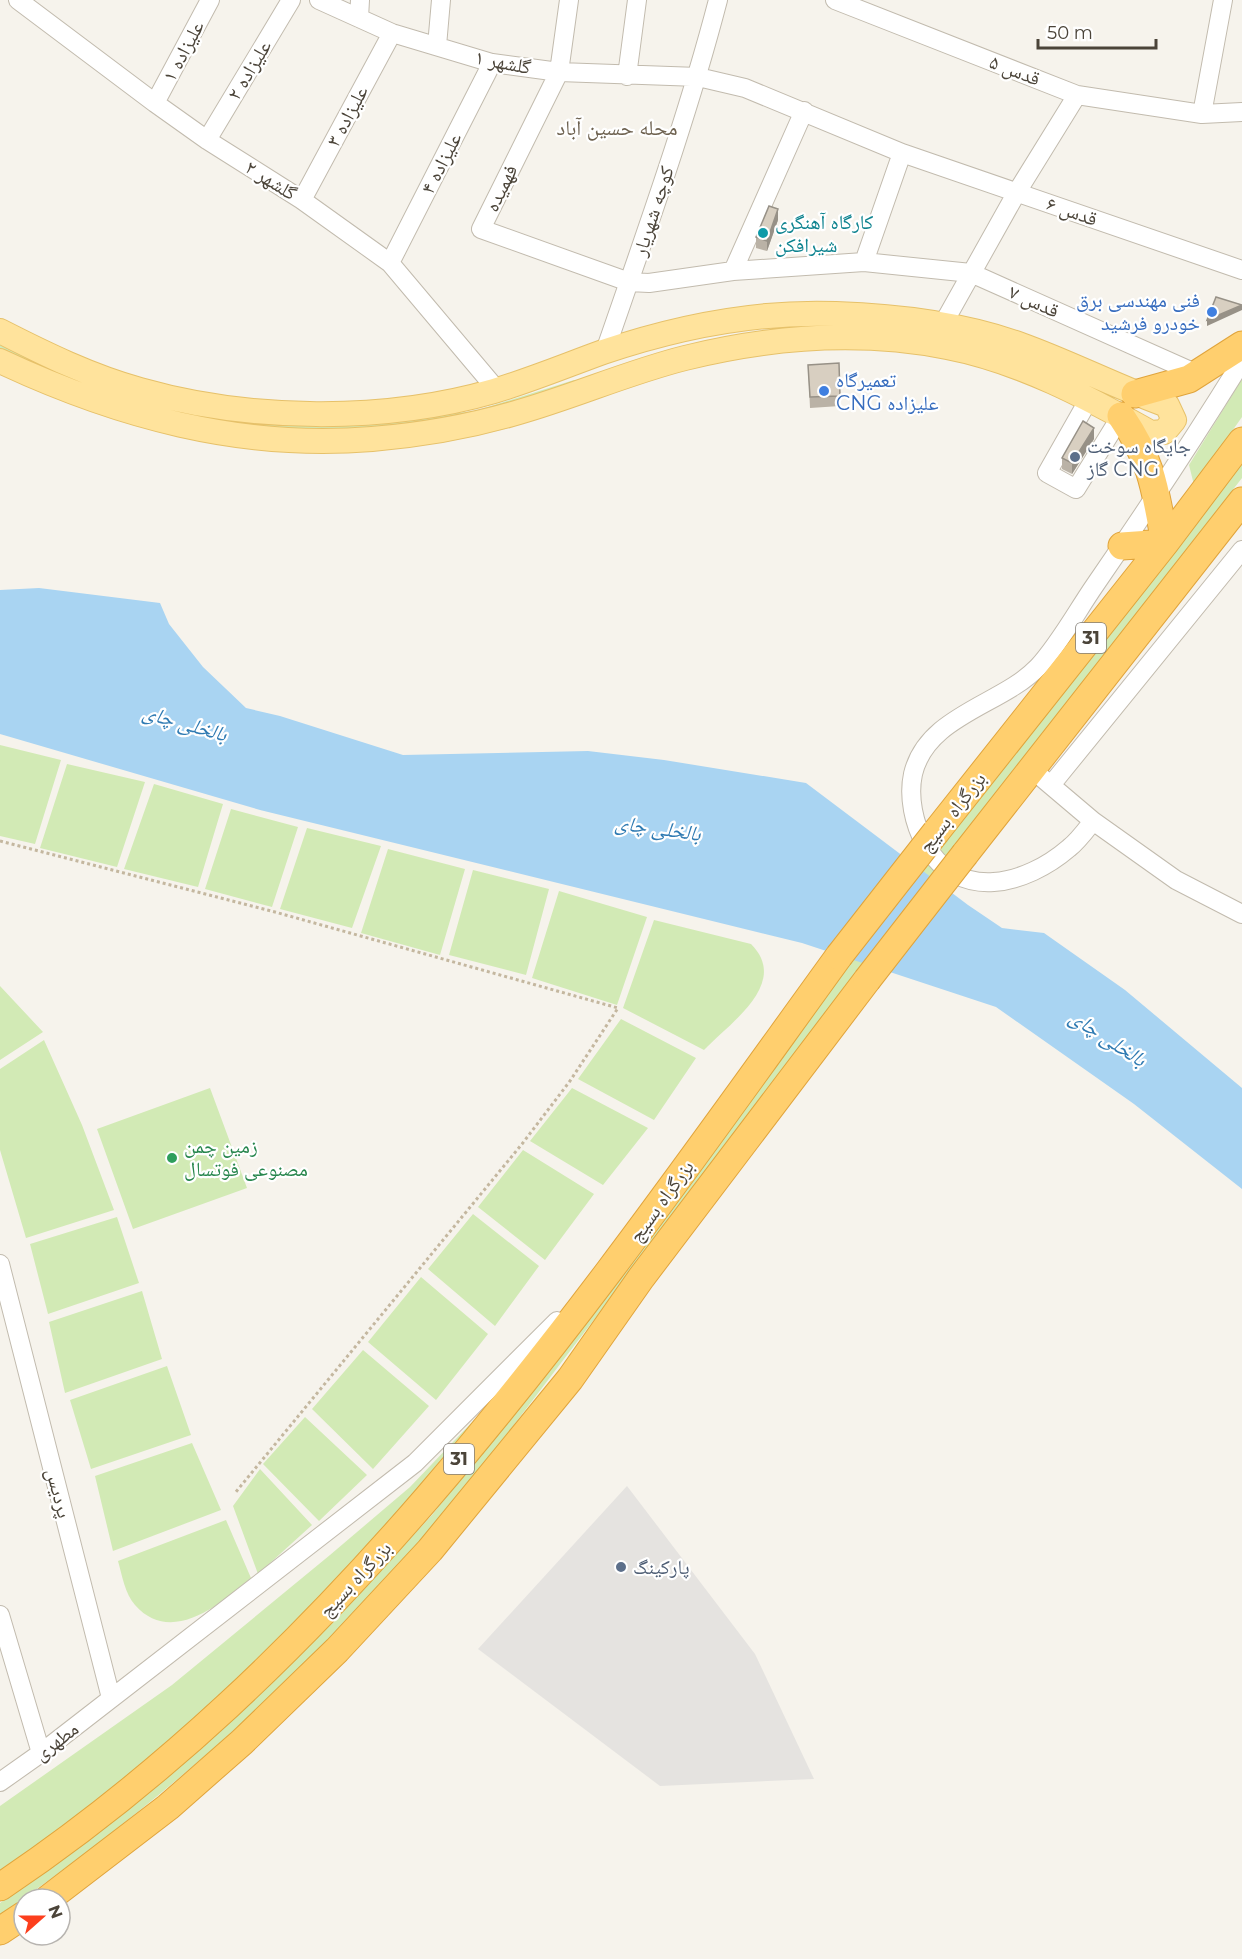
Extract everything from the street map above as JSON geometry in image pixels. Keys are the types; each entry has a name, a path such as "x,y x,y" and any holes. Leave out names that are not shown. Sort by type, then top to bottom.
{"highway":[{"path":"1135,394 1189,379 1242,345"},
{"path":"1121,416 1141,445 1157,497 1165,543 1122,546"},
{"name":"بزرگراه بسیج","path":"0,1887 145,1779 220,1714 310,1627 403,1526 531,1373 618,1260 838,956 1165,543 1242,441"},
{"name":"بزرگراه بسیج","path":"64,1887 168,1807 242,1742 337,1650 430,1551 570,1379 641,1278 965,854 1042,777 1242,501"}],"main road":[{"path":"0,331 63,363 138,390 215,408 296,412 375,412 451,403 497,390 605,351 664,334 724,321 834,313 943,324 1018,344 1135,394 1167,405 1174,414 1173,424 1164,432 1151,434 1089,399 1013,366 948,347 833,337 774,341 695,356 519,412 455,427 372,439 294,442 210,432 134,414 54,386 0,361"},
{"path":"605,351 612,381"}],"street":[{"name":"گلشهر ۲","path":"18,0 207,140 302,200 390,263 497,390"},
{"name":"علیزاده ۱","path":"155,103 210,0"},
{"name":"علیزاده ۲","path":"207,140 291,0"},
{"name":"گلشهر ۱","path":"319,0 359,9 392,33 492,63 559,72 698,77"},
{"path":"437,46 441,0"},
{"path":"559,72 569,0"},
{"path":"627,76 637,0"},
{"name":"کوچه شهریار","path":"605,351 648,233 698,77 718,0"},
{"name":"قدس ۵","path":"835,0 1077,95 1202,114 1242,112"},
{"path":"1202,114 1223,0"},
{"name":"علیزاده ۳","path":"302,200 392,33"},
{"name":"علیزاده ۴","path":"390,263 492,63"},
{"name":"فهمیده","path":"559,72 481,229 629,282"},
{"name":"قدس ۶","path":"698,77 745,88 902,153 1242,270"},
{"path":"943,324 1017,192 1077,95"},
{"path":"733,271 804,111"},
{"path":"864,262 902,153"},
{"name":"قدس ۷","path":"629,282 649,283 733,271 864,262 970,273 1197,374"},
{"path":"1093,821 1070,847 1044,866 1019,878 987,883 962,879 942,866 916,828 912,802 913,774 925,749 943,729 1037,668 1157,497 1242,361"},
{"path":"1089,399 1047,473 1076,489 1121,416"},
{"path":"1242,550 1042,777 1093,821 1176,880 1242,914"},
{"name":"مطهری","path":"0,1782 41,1753 415,1463 618,1260"},
{"name":"پردیس","path":"0,1264 3,1288 111,1698"},
{"path":"0,1616 41,1753"}],"path":[{"path":"0,841 275,912 618,1008 570,1081 522,1144 235,1493"}],"green space":[{"path":"0,345 101,386 359,424 475,411 574,380 578,381 578,386 418,427 305,433 186,419 0,353"},
{"path":"1242,379 1242,417 1194,485 1189,465"},
{"path":"1242,463 1242,478 896,920 522,1414 435,1523 345,1623 299,1669 204,1756 155,1798 53,1877 39,1887 22,1887 138,1801 225,1727 335,1620 432,1515 516,1410 872,934"},
{"path":"0,745 61,760 35,844 0,836"},
{"path":"67,764 145,782 117,867 40,848"},
{"path":"154,784 223,804 198,887 124,869"},
{"path":"231,809 298,827 272,907 205,889"},
{"path":"307,828 381,846 352,928 280,909"},
{"path":"388,849 465,869 440,955 361,933"},
{"path":"473,870 549,889 526,975 449,955"},
{"path":"559,891 647,917 617,1005 532,978"},
{"path":"654,920 751,944 761,959 764,973 760,987 752,1001 704,1050 623,1008"},
{"path":"0,986 43,1032 0,1060"},
{"path":"621,1019 696,1058 654,1120 578,1079"},
{"path":"44,1040 82,1125 114,1210 26,1238 0,1150 0,1069"},
{"name":"زمین چمن مصنوعی فوتسال","path":"210,1088 247,1188 133,1229 97,1129"},
{"path":"572,1088 648,1128 603,1185 530,1141"},
{"path":"523,1150 594,1194 545,1260 478,1207"},
{"path":"473,1214 539,1266 495,1326 428,1269"},
{"path":"117,1217 139,1283 48,1314 30,1244"},
{"path":"421,1277 488,1334 436,1400 368,1342"},
{"path":"142,1291 162,1359 65,1393 49,1322"},
{"path":"363,1350 429,1406 373,1469 312,1409"},
{"path":"167,1366 191,1435 91,1469 70,1400"},
{"path":"496,1397 412,1503 262,1660 100,1801 0,1873 0,1806 172,1685 330,1555 410,1487"},
{"path":"305,1417 367,1475 319,1521 263,1464"},
{"path":"192,1443 221,1510 113,1551 95,1476"},
{"path":"260,1469 312,1525 258,1574 233,1506"},
{"path":"226,1520 251,1578 211,1609 180,1621 164,1622 149,1617 135,1605 126,1590 118,1561"},
{"path":"12,1894 12,1906 0,1915 0,1903"}],"shaded area":[{"name":"پارکینگ","path":"627,1486 755,1654 814,1779 660,1786 478,1649"}],"water":[{"name":"بالخلی چای","path":"39,588 160,603 169,624 203,667 246,708 280,716 403,755 588,751 664,760 806,783 1002,928 1044,933 1125,990 1242,1088 1242,1189 1134,1104 996,1007 802,943 260,810 0,734 0,590"}],"building":[{"path":"769,206 778,209 767,241 756,237"},
{"path":"1216,297 1242,305 1207,320"},
{"name":"تعمیرگاه CNG علیزاده","path":"839,363 840,396 810,397 808,365"},
{"path":"1083,421 1094,428 1072,463 1062,458"}],"place":[{"name":"کارگاه آهنگری شیرافکن","path":"763,233"},
{"name":"فنی مهندسی برق خودرو فرشید","path":"1212,312"},
{"name":"تعمیرگاه CNG علیزاده","path":"824,391"},
{"name":"جایگاه سوخت گاز CNG","path":"1075,457"},
{"name":"زمین چمن مصنوعی فوتسال","path":"172,1158"},
{"name":"پارکینگ","path":"621,1567"}],"district":[{"name":"محله حسین آباد","path":"617,128"}]}
